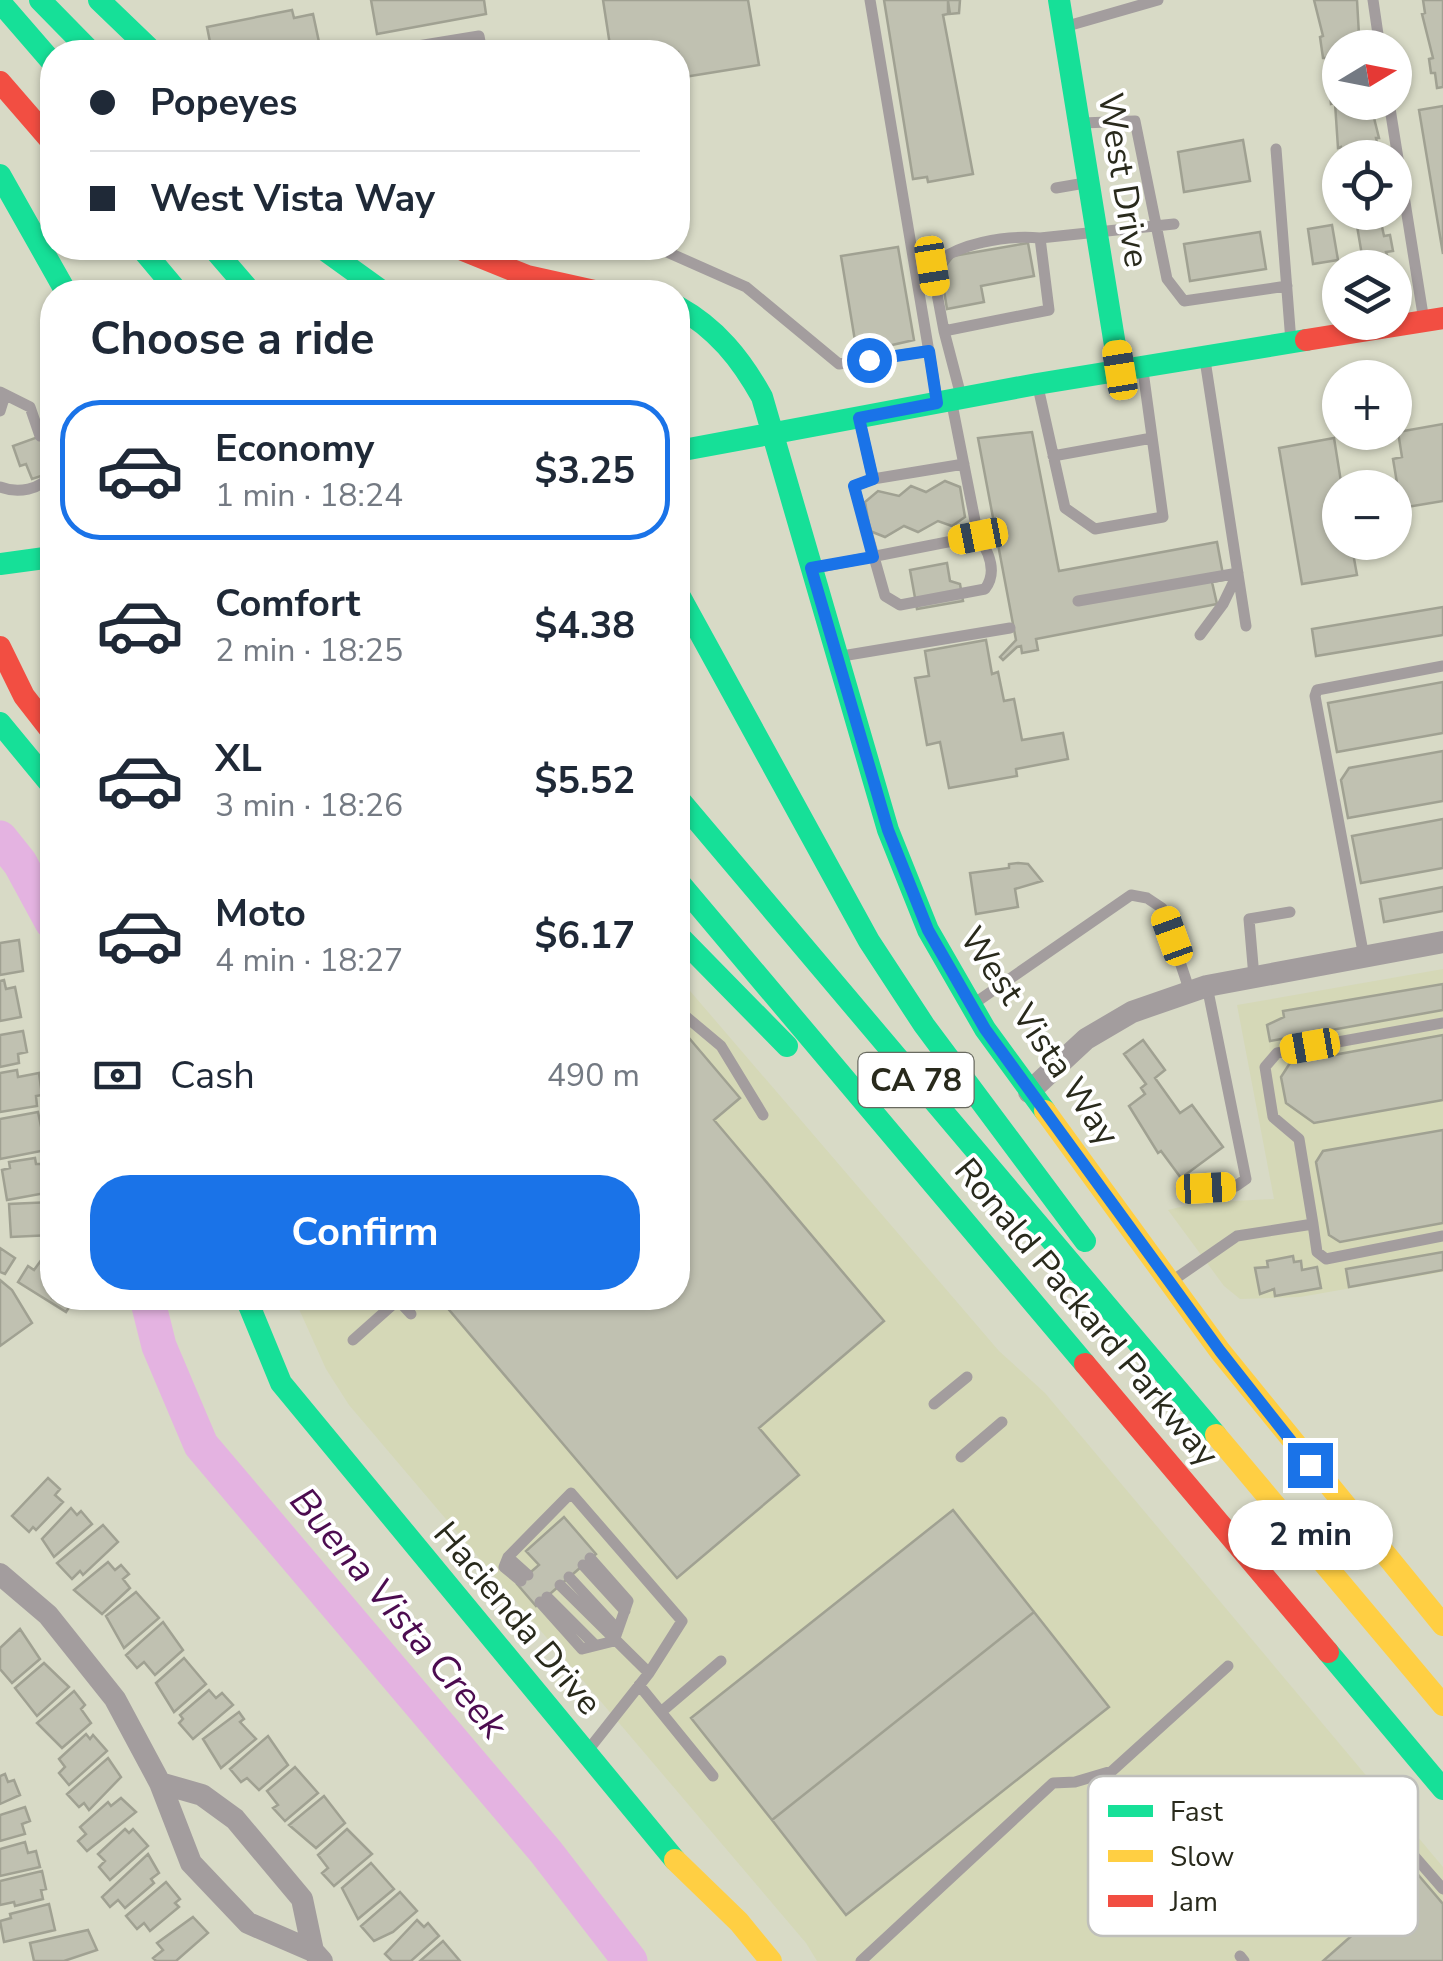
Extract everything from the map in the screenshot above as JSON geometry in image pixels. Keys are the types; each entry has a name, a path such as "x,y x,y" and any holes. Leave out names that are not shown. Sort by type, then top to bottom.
{"main road":[{"path":"40,0 79,40"},
{"path":"99,0 141,40"},
{"name":"West Drive","path":"1060,0 1097,233 1131,368"},
{"path":"0,2 40,48"},
{"path":"0,82 40,128"},
{"path":"0,174 40,246"},
{"path":"151,260 168,280"},
{"path":"222,260 240,280"},
{"path":"339,260 366,280"},
{"path":"490,260 542,280"},
{"name":"West Vista Way","path":"690,312 702,318 746,368 762,397 888,830 928,930 971,1006 1029,1092 1286,1436 1434,1596 1443,1626"},
{"path":"690,449 1037,384 1434,319"},
{"path":"0,564 40,559"},
{"path":"690,615 869,941 924,1025 1087,1244 1154,1362"},
{"path":"0,647 24,696 40,717"},
{"path":"0,723 40,771"},
{"name":"Ronald Packard Parkway","path":"690,812 1443,1705"},
{"name":"Ronald Packard Parkway","path":"690,895 1443,1789"},
{"path":"690,947 990,1253"},
{"name":"Hacienda Drive","path":"250,1310 280,1383 674,1859 738,1922 770,1961"}],"street":[{"path":"1029,1092 1086,1039 1132,1012 1199,989 1443,942"},
{"path":"0,1574 48,1615 116,1699 160,1783 190,1863 248,1922 318,1956"},
{"path":"160,1783 202,1794 236,1818 302,1899 318,1956"}],"lane":[{"path":"870,0 929,351 950,400"},
{"path":"1064,27 1158,0"},
{"path":"1373,0 1377,30"},
{"path":"454,40 479,36 480,40"},
{"path":"1393,120 1434,319"},
{"path":"1079,123 1135,121 1167,279 1184,301 1286,286"},
{"path":"1276,149 1291,342"},
{"path":"1056,188 1089,183"},
{"path":"964,464 873,479 854,486 885,596 900,605 985,589 991,581 990,554 978,536 964,464 950,400 944,331 932,266 946,252 1025,236 1040,238 1174,224"},
{"path":"944,331 1049,310 1040,238"},
{"path":"684,260 746,288 839,364 929,351"},
{"path":"1204,356 1246,626"},
{"path":"1037,384 1065,508 1096,529 1162,516 1152,438 1131,368"},
{"path":"0,411 2,394 30,407 40,436"},
{"path":"859,418 873,479"},
{"path":"1053,456 1152,438"},
{"path":"0,487 21,490 40,485"},
{"path":"811,568 978,536"},
{"path":"1078,602 1238,574"},
{"path":"1200,635 1223,604 1238,574"},
{"path":"837,657 1010,628"},
{"path":"1364,957 1315,696 1318,690 1443,666"},
{"path":"971,1006 1131,895 1148,898 1162,908 1199,989 1246,1179 1236,1186 1206,1188"},
{"path":"1254,977 1249,919 1290,912"},
{"path":"690,1020 721,1046 763,1115"},
{"path":"1443,1023 1278,1052 1265,1067 1274,1117 1299,1139 1317,1252 1326,1259 1443,1236"},
{"path":"1170,1283 1238,1236 1312,1224"},
{"path":"353,1340 385,1310"},
{"path":"407,1310 411,1314"},
{"path":"934,1404 967,1376"},
{"path":"962,1457 1002,1422"},
{"path":"524,1578 508,1557 550,1522 571,1493 682,1621 649,1673 586,1753"},
{"path":"544,1599 594,1644 616,1635 625,1611 587,1562"},
{"path":"564,1581 649,1673"},
{"path":"661,1712 721,1661"},
{"path":"1096,1776 1112,1771 1228,1666"},
{"path":"639,1686 713,1776"},
{"path":"861,1961 1053,1783 1088,1778"},
{"path":"1418,1861 1443,1890"}],"shaded area":[{"path":"1443,969 1443,1272 1300,1297 1240,1299 1224,1286 1168,1210 1196,1203 1274,1199 1237,1005"},
{"path":"690,991 999,1351 1045,1393 1367,1776 1088,1776 1088,1936 1418,1936 1418,1837 1443,1867 1443,1961 817,1961 806,1943 349,1405 326,1369 299,1310 690,1310"}],"building":[{"path":"371,0 484,0 486,14 377,34"},
{"path":"603,0 748,0 759,65 690,76 690,40 609,40"},
{"path":"884,0 960,0 959,13 950,14 948,1 948,14 943,15 973,174 928,182 927,177 913,179"},
{"path":"1314,0 1357,0 1359,30 1322,32"},
{"path":"1423,0 1443,0 1443,87 1437,88 1435,73 1431,73 1429,59 1433,58 1422,14"},
{"path":"292,10 294,18 313,14 319,40 210,40 207,27"},
{"path":"1443,106 1443,254 1419,110"},
{"path":"1336,120 1374,120 1376,140 1337,140"},
{"path":"1243,140 1250,181 1184,192 1178,152"},
{"path":"1308,229 1333,230 1336,250 1322,250 1322,263 1313,264"},
{"path":"1358,230 1383,230 1384,236 1390,235 1393,250 1361,250"},
{"path":"1260,232 1266,269 1190,281 1184,244"},
{"path":"1028,243 1034,276 981,286 984,302 947,309 941,272 953,256"},
{"path":"898,247 914,340 857,353 841,256"},
{"path":"1443,424 1443,501 1412,506 1412,470 1395,470 1393,459 1402,457 1401,450 1412,450 1412,430"},
{"path":"1032,432 1059,571 1217,542 1224,580 1212,582 1217,604 1036,639 1038,650 1022,653 1021,646 1017,647 1003,660 1000,657 1016,640 978,438"},
{"path":"40,436 40,476 32,479 26,464 20,466 13,446"},
{"path":"1322,440 1322,450 1336,450 1339,470 1322,470 1322,560 1354,560 1357,575 1302,584 1279,448"},
{"path":"945,481 960,487 965,517 952,526 938,521 918,532 904,526 885,537 870,531 865,502 878,491 899,496 911,486 926,492"},
{"path":"947,563 950,581 960,584 963,601 917,609 910,570"},
{"path":"1443,607 1443,635 1316,656 1312,629"},
{"path":"986,640 992,674 998,672 1004,701 1014,699 1022,740 1063,733 1068,759 1016,769 1017,776 949,788 940,742 927,745 915,678 929,676 925,651"},
{"path":"1443,682 1443,733 1337,752 1328,703"},
{"path":"1443,751 1443,801 1348,818 1341,780 1349,768"},
{"path":"1443,819 1443,868 1361,883 1352,836"},
{"path":"1009,864 1028,864 1042,881 1015,889 1018,907 976,914 970,873 1009,868"},
{"path":"1443,887 1443,911 1384,922 1380,899"},
{"path":"19,940 23,971 0,975 0,943"},
{"path":"4,980 6,989 15,987 21,1017 0,1021 0,981"},
{"path":"1443,984 1443,1010 1270,1041 1267,1025 1284,1017 1283,1011"},
{"path":"23,1031 27,1052 18,1054 19,1063 0,1067 0,1035"},
{"path":"1443,1035 1443,1100 1314,1123 1286,1103 1281,1077 1290,1063"},
{"path":"690,1039 740,1098 714,1120 884,1321 759,1428 799,1475 677,1578 449,1310 690,1310"},
{"path":"1143,1040 1165,1070 1155,1078 1180,1113 1192,1105 1223,1147 1181,1178 1161,1151 1158,1153 1129,1106 1145,1094 1141,1088 1146,1084 1124,1054"},
{"path":"17,1070 18,1077 39,1073 37,1106 0,1112 0,1073"},
{"path":"38,1112 40,1151 0,1159 0,1119"},
{"path":"1443,1130 1443,1223 1340,1242 1329,1235 1316,1162 1323,1151"},
{"path":"35,1158 36,1164 40,1164 40,1194 7,1200 2,1170 10,1168 9,1162"},
{"path":"40,1203 40,1236 11,1237 9,1204"},
{"path":"0,1248 15,1258 5,1274 0,1272"},
{"path":"1443,1252 1443,1270 1349,1287 1346,1269"},
{"path":"1293,1256 1294,1262 1301,1261 1302,1270 1317,1267 1321,1288 1275,1296 1274,1289 1260,1294 1255,1268 1268,1267 1267,1261"},
{"path":"40,1262 40,1296 18,1282 28,1266 34,1270"},
{"path":"0,1280 12,1290 32,1323 0,1346"},
{"path":"48,1478 60,1489 55,1495 63,1502 36,1530 33,1527 29,1532 12,1516"},
{"path":"71,1508 77,1515 81,1511 92,1524 54,1557 42,1539"},
{"path":"953,1510 1034,1612 772,1820 691,1718"},
{"path":"564,1517 596,1554 536,1606 517,1584 539,1565 526,1551"},
{"path":"103,1525 118,1542 83,1575 80,1571 72,1579 57,1563"},
{"path":"108,1562 115,1570 121,1565 129,1574 123,1579 130,1588 102,1614 74,1590"},
{"path":"136,1592 159,1618 124,1648 106,1616"},
{"path":"1034,1612 1109,1707 846,1915 772,1820"},
{"path":"163,1622 183,1650 155,1675 144,1662 137,1668 126,1655"},
{"path":"20,1629 40,1659 12,1683 0,1669 0,1648"},
{"path":"184,1658 206,1684 174,1712 156,1683"},
{"path":"44,1663 69,1687 37,1716 15,1688"},
{"path":"209,1690 216,1698 222,1693 233,1705 193,1739 179,1723 183,1719 180,1715"},
{"path":"74,1691 85,1705 81,1709 91,1723 62,1748 37,1723"},
{"path":"239,1712 244,1719 240,1722 256,1739 221,1768 203,1739"},
{"path":"86,1734 90,1739 93,1735 107,1751 69,1785 59,1773 65,1767 59,1759"},
{"path":"268,1736 288,1765 259,1790 247,1778 241,1782 230,1769"},
{"path":"108,1758 121,1777 89,1810 84,1803 79,1807 67,1794"},
{"path":"295,1767 318,1793 285,1821 273,1808 278,1805 267,1791"},
{"path":"5,1774 8,1782 14,1780 20,1795 0,1804 0,1776"},
{"path":"324,1796 345,1823 316,1848 289,1825"},
{"path":"121,1798 136,1812 87,1851 78,1841 86,1834 80,1827 108,1802 111,1806"},
{"path":"25,1807 30,1821 22,1824 25,1834 0,1841 0,1815"},
{"path":"125,1829 129,1833 133,1829 148,1846 110,1880 99,1867 105,1861 98,1854"},
{"path":"347,1829 372,1854 334,1886 322,1873 328,1868 318,1855"},
{"path":"25,1842 28,1853 36,1851 40,1867 0,1876 0,1849"},
{"path":"148,1854 159,1873 151,1879 154,1883 125,1908 118,1900 110,1907 102,1897"},
{"path":"371,1863 394,1889 358,1919 342,1888"},
{"path":"42,1871 46,1889 41,1890 43,1899 15,1906 14,1902 0,1905 0,1881"},
{"path":"1418,1875 1443,1904 1443,1961 1323,1961 1351,1936 1418,1936"},
{"path":"166,1882 180,1899 175,1903 179,1907 150,1931 144,1923 137,1929 126,1916"},
{"path":"400,1892 417,1911 393,1932 374,1941 361,1926"},
{"path":"49,1904 55,1930 4,1942 0,1921 11,1918 10,1914"},
{"path":"193,1917 208,1933 176,1961 156,1961 153,1958 163,1950 157,1943"},
{"path":"417,1920 424,1927 428,1923 439,1936 411,1961 392,1961 385,1954"},
{"path":"88,1930 97,1950 64,1961 34,1961 30,1943"},
{"path":"443,1941 460,1961 420,1961"}],"waterway":[{"name":"Buena Vista Creek","path":"0,838 20,863 40,900"},
{"name":"Buena Vista Creek","path":"150,1310 159,1346 201,1445 546,1852 630,1961"}],"traffic: fast":[{"path":"40,0 79,40"},
{"path":"99,0 141,40"},
{"path":"1059,0 1119,370"},
{"path":"0,2 40,48"},
{"path":"0,175 40,246"},
{"path":"48,260 59,280"},
{"path":"151,260 168,280"},
{"path":"223,260 241,280"},
{"path":"339,260 366,280"},
{"path":"690,315 726,346 762,397 888,830 928,930 985,1029 1045,1111"},
{"path":"690,449 1037,384 1306,340"},
{"path":"0,564 40,559"},
{"path":"690,615 869,941 924,1025 1085,1241"},
{"path":"0,723 40,771"},
{"path":"690,812 1216,1435"},
{"path":"690,895 1085,1364"},
{"path":"690,947 787,1046"},
{"path":"251,1310 281,1383 675,1860"},
{"path":"1328,1652 1443,1789"}],"traffic: slow":[{"path":"1045,1111 1220,1351 1443,1625"},
{"path":"1216,1435 1443,1705"},
{"path":"675,1860 739,1922 771,1961"}],"traffic: jam":[{"path":"0,82 40,128"},
{"path":"488,260 545,280"},
{"path":"1306,340 1443,318"},
{"path":"0,647 24,696 40,717"},
{"path":"1085,1364 1328,1652"}],"route":[{"path":"869,360 929,351 937,403 859,418 873,479 854,486 873,557 811,568 901,864 928,930 985,1029 1220,1351 1310,1465"}]}
